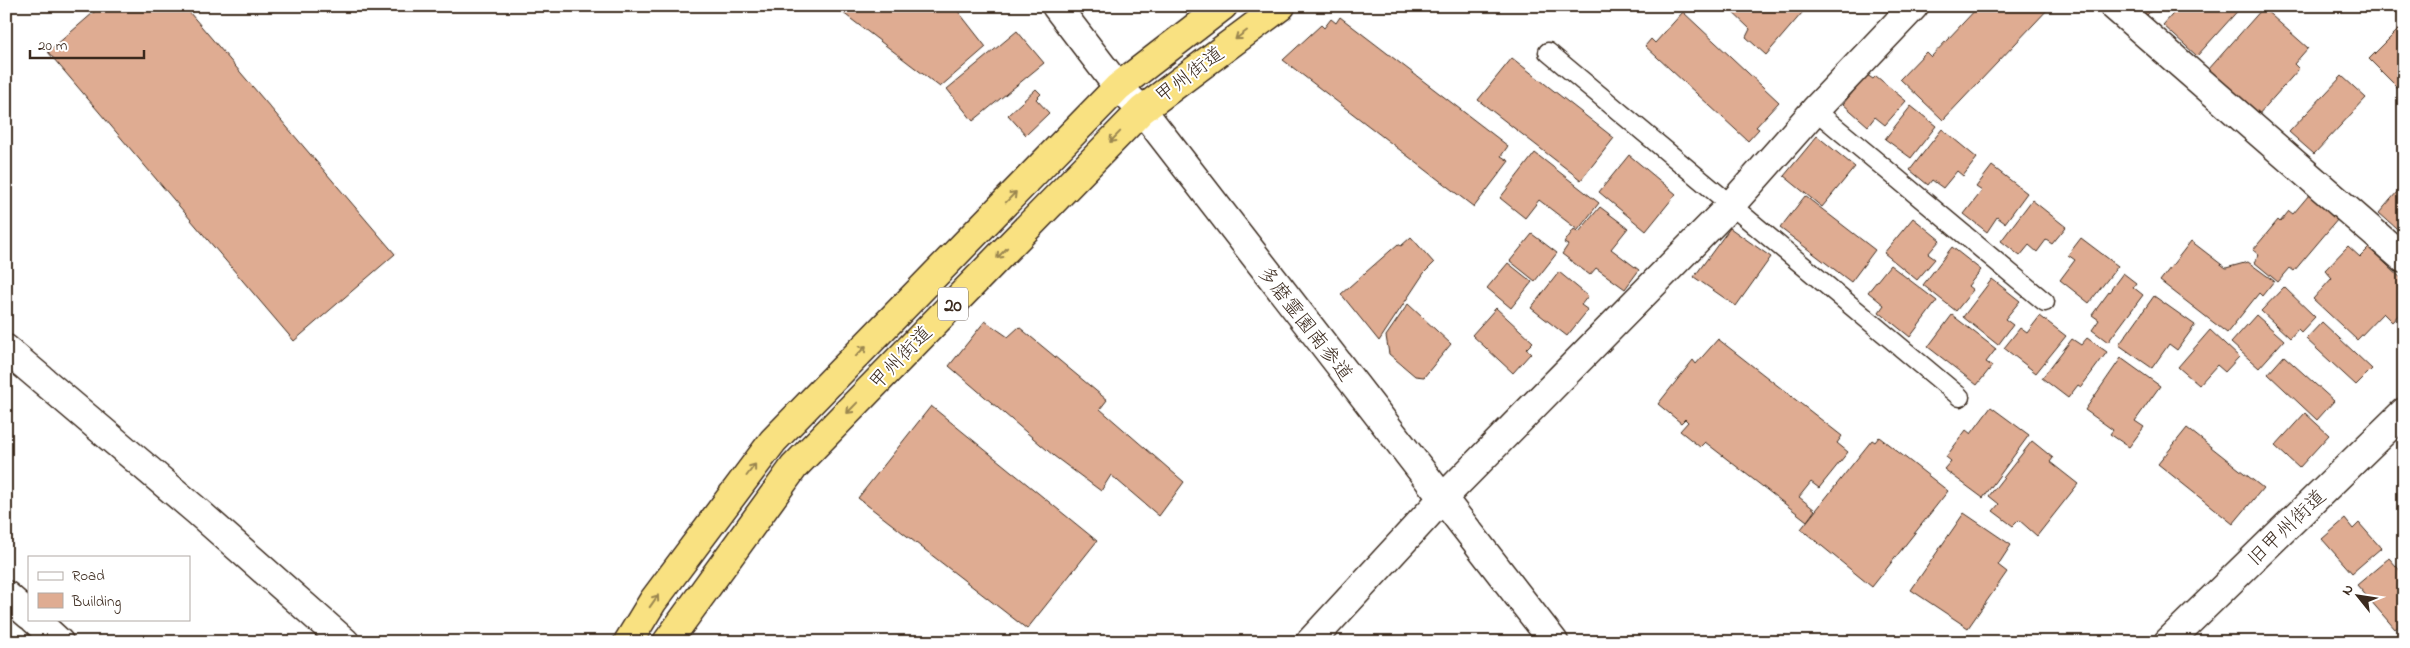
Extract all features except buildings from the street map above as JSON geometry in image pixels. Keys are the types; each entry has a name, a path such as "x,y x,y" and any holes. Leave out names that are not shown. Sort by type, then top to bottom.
{"highway":[{"name":"甲州街道","path":"628,642 653,601 772,442 1118,87 1223,6"},
{"name":"甲州街道","path":"667,642 794,467 1142,110 1280,6"}],"street":[{"name":"多磨霊園南参道","path":"1056,6 1118,87 1142,110 1554,642"},
{"path":"1310,642 1442,499 1731,205 1815,110 1914,6"},
{"path":"2114,6 2404,259"},
{"path":"6,349 197,511 344,642"},
{"name":"旧甲州街道","path":"2168,642 2404,412"},
{"path":"6,595 28,614"},
{"path":"35,620 59,642"}],"lane":[{"path":"1548,52 1960,398"},
{"path":"1815,110 2045,302"}]}
